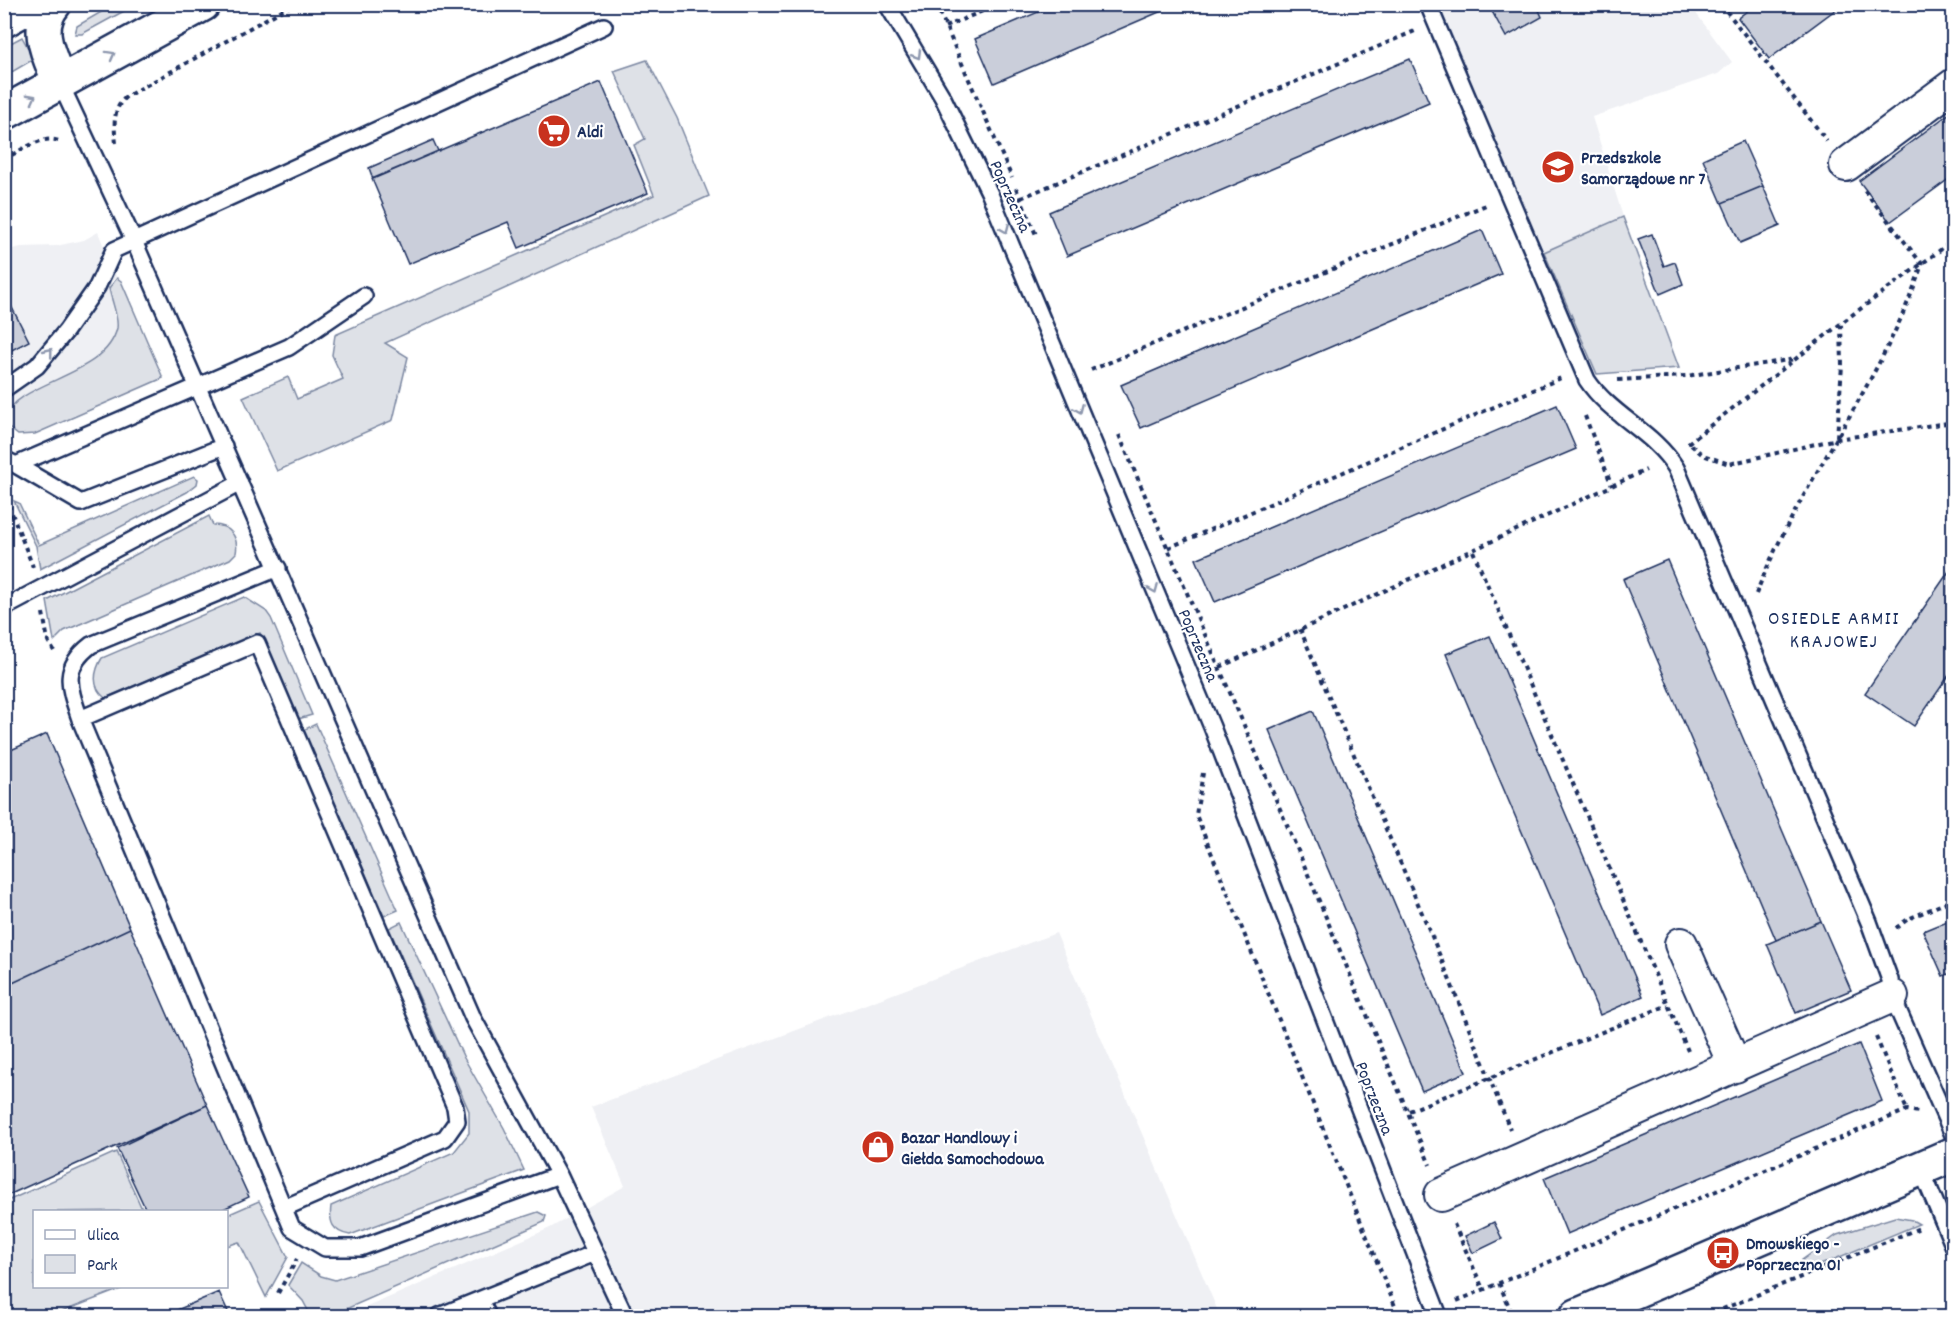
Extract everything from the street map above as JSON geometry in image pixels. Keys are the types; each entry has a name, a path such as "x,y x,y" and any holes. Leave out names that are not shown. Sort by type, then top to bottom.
{"street":[{"path":"4,20 33,4"},
{"path":"54,4 46,14 42,29 45,46 60,83"},
{"path":"4,113 203,4"},
{"path":"1846,165 1953,86"},
{"path":"1681,944 1735,1066"},
{"path":"1442,1195 1892,996"},
{"path":"1577,1317 1623,1307 1953,1154"}],"lane":[{"name":"Poprzeczna","path":"887,4 943,98 989,192 1212,728 1437,1314"},
{"path":"1428,4 1587,380 1598,395 1652,438 1669,457 1744,625 1869,922 1890,980 1892,996 1953,1137"},
{"path":"4,389 37,366 66,331 97,287 111,252 604,26"},
{"path":"60,83 134,241 473,1018 559,1175 625,1317"},
{"path":"10,462 290,347 364,296"},
{"path":"10,462 81,503 224,446"},
{"path":"4,608 240,483"},
{"path":"278,568 91,645 76,657 69,676 80,719 292,1228 325,1248 360,1248 559,1175"},
{"path":"80,719 257,643 438,1068 457,1121 445,1138 284,1208"},
{"path":"1921,1169 1953,1247"},
{"path":"439,1317 595,1253"},
{"path":"480,1300 488,1317"}],"path":[{"path":"4,159 52,138 64,145 76,162 116,144 115,116 122,100 127,96 293,4"},
{"path":"936,4 1038,241"},
{"path":"945,27 999,4"},
{"path":"1721,5 1922,264"},
{"path":"1021,198 1420,29"},
{"path":"1091,370 1492,203"},
{"path":"1220,667 1473,551 1669,457 1953,240"},
{"path":"1744,625 1775,545 1837,439 1912,294 1922,264"},
{"path":"1837,439 1842,365 1841,324"},
{"path":"1087,359 1096,381"},
{"path":"1168,548 1569,375 1587,380 1686,376 1795,359"},
{"path":"1688,442 1703,455 1729,464 1837,439 1953,422"},
{"path":"1118,433 1220,667 1483,1289"},
{"path":"10,462 6,498 31,556"},
{"path":"1473,551 1701,1081"},
{"path":"38,591 48,641 55,652"},
{"path":"1300,629 1523,1160"},
{"path":"1212,728 1196,815 1400,1317"},
{"path":"1408,1111 1668,1005"},
{"path":"1437,1314 1483,1289 1907,1110 1919,1112 1939,1104"},
{"path":"1706,1317 1942,1219"},
{"path":"278,1293 300,1253"},
{"path":"1499,1283 1513,1317"}],"shaded area":[{"name":"Przedszkole Samorządowe nr 7","path":"1438,5 1690,5 1732,62 1718,74 1592,117 1623,217 1544,252"},
{"path":"98,232 117,278 111,281 112,304 117,327 108,349 82,367 42,386 5,410 4,251 21,247 56,246 84,240"},
{"name":"Bazar Handlowy i Giełda Samochodowa","path":"1056,933 1220,1316 346,1316 550,1228 625,1186 591,1107"}],"green space":[{"path":"115,4 135,5 82,34 75,34 77,26"},
{"path":"22,37 34,59 5,76 5,46"},
{"path":"647,60 677,118 709,196 385,343 408,357 393,420 277,471 243,397 288,377 297,399 343,379 332,355 335,335 654,195 634,145 645,139 614,71"},
{"path":"1623,217 1679,368 1597,374 1544,252"},
{"path":"117,278 121,281 163,378 35,434 18,435 9,428 5,417 13,405 27,394 80,368 97,357 110,344 117,324 109,288"},
{"path":"194,476 198,479 197,484 187,492 40,569 36,546 14,501 19,503 39,545"},
{"path":"209,516 213,525 224,527 235,537 236,553 230,559 64,631 54,641 47,601"},
{"path":"244,597 266,611 271,618 312,715 298,719 260,633 105,698 101,694 95,679 102,658"},
{"path":"316,724 398,910 384,916 303,730"},
{"path":"401,922 464,1058 504,1128 524,1170 350,1235 344,1234 336,1229 331,1221 331,1206 454,1152 469,1133 469,1111 389,928"},
{"path":"116,1152 143,1210 33,1210 33,1288 123,1288 51,1316 5,1316 5,1202"},
{"path":"259,1201 288,1257 266,1297 239,1242 228,1246 228,1215"},
{"path":"538,1212 546,1216 544,1222 330,1316 311,1316 303,1301 288,1285 301,1263 321,1276 335,1280"},
{"path":"1895,1217 1912,1220 1919,1224 1806,1271 1802,1260 1837,1235"}],"building":[{"path":"1057,4 1178,4 994,83 975,39"},
{"path":"1488,4 1549,4 1539,10 1542,17 1506,37"},
{"path":"1756,4 1843,4 1769,59 1738,18"},
{"path":"1410,59 1429,102 1067,256 1049,212"},
{"name":"Aldi","path":"601,82 648,193 519,248 508,222 408,264 372,179"},
{"path":"1954,110 1954,175 1890,222 1859,181"},
{"path":"433,140 438,151 373,179 369,168"},
{"path":"1743,141 1763,186 1722,203 1703,159"},
{"path":"1763,186 1780,226 1740,243 1722,203"},
{"path":"1482,230 1501,274 1141,428 1121,385"},
{"path":"1652,234 1664,266 1675,262 1683,284 1660,294 1638,239"},
{"path":"4,292 29,341 4,354"},
{"path":"1557,405 1576,449 1215,602 1196,559"},
{"path":"1954,506 1954,522 1946,517"},
{"path":"1667,560 1821,921 1776,940 1623,579"},
{"path":"1954,564 1954,668 1914,726 1865,693"},
{"path":"1490,636 1643,996 1600,1015 1446,654"},
{"path":"1313,711 1466,1072 1422,1091 1269,730"},
{"path":"47,734 130,928 4,987 4,753"},
{"path":"1952,919 1954,972 1943,976 1923,931"},
{"path":"1821,921 1851,990 1796,1013 1767,944"},
{"path":"130,928 207,1105 4,1197 4,987"},
{"path":"1859,1044 1882,1101 1567,1234 1544,1178"},
{"path":"207,1105 249,1197 221,1210 146,1210 117,1148"},
{"path":"1494,1222 1502,1239 1473,1253 1465,1236"},
{"path":"219,1292 230,1316 163,1316"}],"place":[{"name":"Aldi","path":"554,131"},
{"name":"Przedszkole Samorządowe nr 7","path":"1558,167"},
{"name":"Bazar Handlowy i Giełda Samochodowa","path":"878,1147"},
{"name":"Dmowskiego - Poprzeczna 01","path":"1723,1253"}],"district":[{"name":"OSIEDLE ARMII KRAJOWEJ","path":"1834,628"}]}
